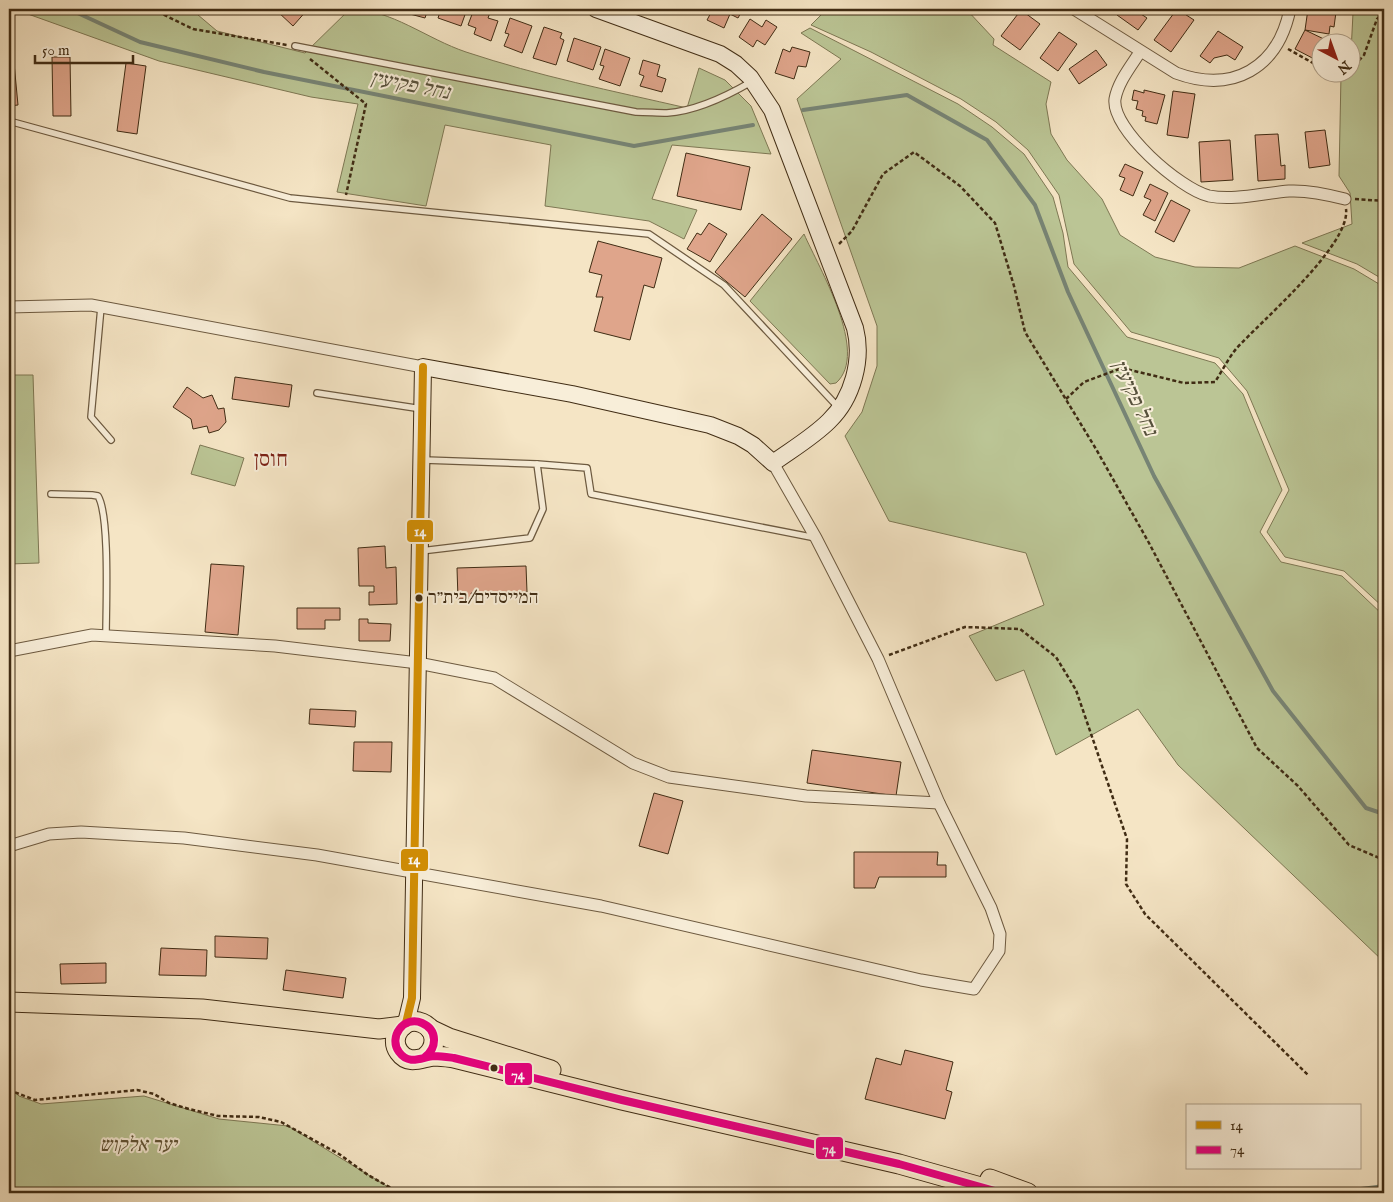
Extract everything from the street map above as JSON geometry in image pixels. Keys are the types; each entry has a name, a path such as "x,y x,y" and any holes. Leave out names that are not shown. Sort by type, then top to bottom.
{"main road":[{"path":"9,1002 202,1008 379,1029 413,1021 428,1026 449,1038 590,1083 921,1157 1028,1193"},
{"path":"9,1013 178,1018 232,1022 365,1039 386,1044 398,1050 406,1059 454,1058 622,1100 899,1164 1002,1193"},
{"path":"398,1050 395,1038 405,1024"},
{"path":"425,1058 430,1053 435,1041 428,1026"}],"street":[{"path":"596,9 720,54 736,64 762,91 781,130 859,343 859,356 854,376 839,408 829,421 773,463"},
{"path":"1074,9 1176,73 1191,78 1224,80 1239,78 1269,56 1278,44 1287,24 1290,9"},
{"path":"1140,52 1118,89 1115,108 1123,127 1169,175 1208,196 1223,197 1308,191 1345,199"},
{"path":"9,306 101,306 572,394 710,425 738,436 753,445 773,463 816,538 878,659 939,803 991,908 1000,934 999,951 974,989 911,978 601,906 317,855 184,838 81,832 49,834 9,846"},
{"path":"405,1024 412,998 424,367"},
{"path":"9,651 92,635 275,646 418,663 494,678 633,763 669,777 806,796 939,803"},
{"path":"412,998 416,1012 428,1026"}],"lane":[{"path":"295,46 636,112 668,113 681,110 730,94 753,81"},
{"path":"9,121 290,198 649,234 724,285 839,408"},
{"path":"101,306 91,417 111,440"},
{"path":"317,393 423,409"},
{"path":"422,460 538,464 587,468 591,494 816,538"},
{"path":"420,551 530,538 543,509 538,464"},
{"path":"50,494 92,495 98,496 101,501 105,532 106,636"}],"path":[{"path":"152,9 192,29 295,46 366,104 344,204"},
{"path":"1360,59 1364,54 1376,19 1384,12"},
{"path":"1278,44 1310,62"},
{"path":"828,254 852,231 883,174 914,152 960,186 995,223 1014,286 1025,332 1149,543 1257,748 1298,786 1349,845 1384,860"},
{"path":"1066,399 1084,382 1122,368 1184,383 1215,382 1235,350 1274,313 1322,260 1348,218 1345,199 1384,201"},
{"path":"878,659 965,627 1020,629 1056,657 1076,690 1127,839 1126,884 1145,914 1308,1075"},
{"path":"9,1090 35,1100 137,1090 154,1094 169,1103 218,1116 259,1117 281,1122 339,1154 368,1175 400,1193"}],"green space":[{"path":"14,9 191,9 217,31 305,53 350,9 365,10 394,19 466,52 493,61 576,83 687,108 699,68 725,80 751,106 771,154 672,145 652,199 697,210 684,239 649,221 545,206 551,145 445,125 426,206 337,192 358,104 311,97 159,61"},
{"path":"827,9 966,9 994,39 993,45 1051,82 1046,104 1051,134 1067,160 1102,199 1120,235 1155,257 1195,267 1239,268 1295,246 1354,269 1384,287 1384,608 1344,571 1285,557 1267,532 1289,490 1247,391 1219,358 1131,332 1074,264 1059,195 1028,150 996,122 961,99 871,52 811,25"},
{"path":"1384,11 1384,280 1357,264 1302,243 1352,224 1350,193 1339,176 1341,82 1360,82 1360,32 1352,32 1353,13"},
{"path":"810,28 958,104 992,127 1024,154 1053,197 1063,233 1068,267 1127,337 1215,363 1243,394 1282,490 1260,532 1281,562 1342,576 1384,616 1384,962 1178,765 1138,709 1056,755 1024,670 996,681 969,636 1044,605 1026,553 889,521 845,436 862,412 877,366 877,326 797,99 841,59 801,33"},
{"path":"804,234 830,288 845,332 847,352 845,369 836,383 830,384 750,301"},
{"path":"9,375 33,375 39,563 9,564"},
{"path":"200,445 244,458 235,486 191,474"},
{"name":"יער אלקוש","path":"9,1087 19,1096 41,1104 144,1096 219,1119 288,1126 398,1193 9,1193"}],"building":[{"path":"278,9 308,9 293,26 277,11"},
{"path":"411,9 428,9 425,18 410,14"},
{"path":"441,9 467,9 461,26 438,18"},
{"path":"474,9 491,10 488,18 498,21 491,41 474,34 476,28 468,25"},
{"path":"713,9 743,9 738,18 730,14 724,28 707,20"},
{"path":"1122,9 1145,9 1141,14 1147,18 1138,30 1117,15"},
{"path":"1177,9 1194,20 1171,52 1154,40"},
{"path":"1308,9 1336,12 1334,27 1330,26 1329,32 1305,30"},
{"path":"1021,10 1040,24 1020,50 1001,36"},
{"path":"510,18 532,26 522,53 504,46 509,34 505,33"},
{"path":"750,19 762,27 766,20 777,27 765,45 757,40 753,47 739,37"},
{"path":"544,27 562,33 560,38 564,40 556,65 533,58"},
{"path":"1305,30 1310,32 1310,57 1295,49"},
{"path":"1218,31 1243,47 1235,60 1227,55 1214,58 1210,63 1200,56"},
{"path":"1059,32 1077,44 1058,71 1040,58"},
{"path":"574,38 601,47 593,70 567,61"},
{"path":"792,47 810,52 806,67 798,66 794,79 775,73 783,49 790,52"},
{"path":"605,49 630,58 620,86 599,79 604,66 600,65"},
{"path":"1096,50 1107,65 1079,84 1069,69"},
{"path":"52,57 70,57 71,116 53,116"},
{"path":"643,60 660,65 657,76 666,79 662,92 640,86 644,76 639,74"},
{"path":"9,63 14,63 18,105 9,106"},
{"path":"126,63 146,66 137,134 117,131"},
{"path":"1134,90 1144,93 1144,90 1165,95 1157,124 1145,121 1146,117 1142,116 1143,111 1136,109 1138,101 1132,100"},
{"path":"1173,91 1195,94 1188,138 1167,135"},
{"path":"1325,130 1330,165 1309,168 1305,132"},
{"path":"1278,134 1281,166 1285,165 1285,179 1258,181 1255,135"},
{"path":"1230,140 1233,180 1201,182 1199,142"},
{"path":"686,153 750,167 741,210 677,196"},
{"path":"1125,164 1143,172 1133,196 1120,190 1125,178 1119,176"},
{"path":"1150,184 1168,193 1155,221 1143,215 1151,200 1144,197"},
{"path":"1171,200 1190,210 1174,242 1155,232"},
{"path":"762,214 792,239 745,297 715,272"},
{"path":"709,223 727,234 710,262 687,249 697,233 701,235"},
{"path":"598,241 662,258 654,288 644,285 630,340 594,331 603,297 596,297 602,275 589,272"},
{"path":"235,377 292,385 289,407 232,399"},
{"path":"187,387 203,398 212,395 218,409 224,408 226,422 219,430 209,433 207,426 193,429 191,419 173,407"},
{"path":"385,546 386,568 396,567 397,604 369,605 369,592 374,592 374,586 359,586 358,548"},
{"path":"211,564 244,566 238,635 205,632"},
{"path":"526,566 527,592 471,593 473,599 458,599 457,568"},
{"path":"297,608 340,608 340,620 325,620 325,629 297,629"},
{"path":"359,619 368,619 368,623 391,624 390,641 359,641"},
{"path":"310,709 356,711 355,727 309,724"},
{"path":"354,742 392,742 391,772 353,771"},
{"path":"812,750 901,762 896,796 807,783"},
{"path":"654,793 683,801 668,854 639,846"},
{"path":"854,852 938,852 937,865 946,865 946,877 879,877 875,888 854,888"},
{"path":"215,936 268,938 267,959 215,957"},
{"path":"161,948 207,950 206,976 159,975"},
{"path":"106,963 106,983 61,984 60,964"},
{"path":"286,970 346,978 343,998 283,990"},
{"path":"905,1050 953,1062 946,1090 952,1092 945,1119 865,1099 876,1058 901,1065"}],"waterway":[{"name":"נחל פקיעין","path":"69,9 140,42 264,72 634,146 753,125"},
{"name":"נחל פקיעין","path":"803,110 907,95 987,140 1035,205 1068,292 1154,476 1273,691 1366,808 1384,814"},
{"path":"1329,1193 1377,1187 1384,1184"}],"transit line":[{"name":"14","path":"406,1023 412,998 423,367"},
{"name":"74","path":"425,1057 434,1044 433,1034 422,1023 409,1022 400,1029 395,1040 399,1052 407,1059 416,1060 434,1056 454,1058 622,1100 899,1164 1002,1193"}],"place":[{"name":"המייסדים/בית״ר","path":"419,598"}],"district":[{"name":"חוסן","path":"271,460"}]}
